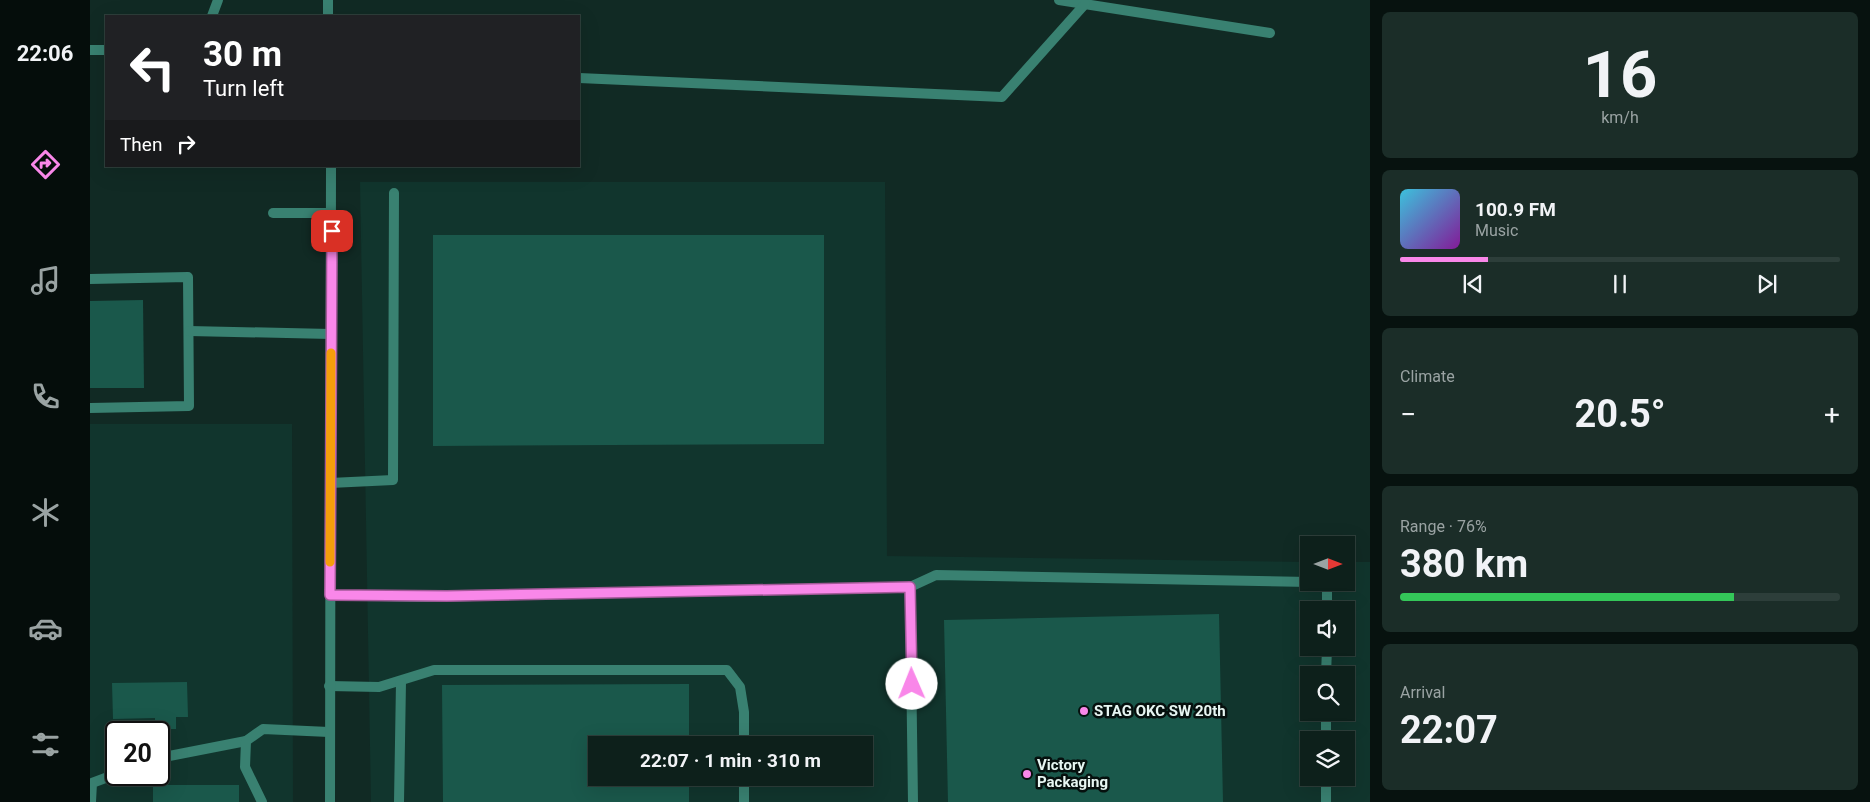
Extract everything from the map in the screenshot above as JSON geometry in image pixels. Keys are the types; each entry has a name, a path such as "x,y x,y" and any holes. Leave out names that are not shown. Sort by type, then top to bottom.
{"street":[{"path":"212,15 218,0"},
{"path":"328,0 328,15"},
{"path":"1059,0 1270,33"},
{"path":"580,78 1002,97 1085,4"},
{"path":"90,50 105,50"},
{"path":"330,802 331,167"},
{"path":"330,483 393,480 394,193"},
{"path":"273,213 332,214"},
{"path":"90,279 188,277 189,331 189,406 90,408"},
{"path":"189,331 331,334"},
{"path":"330,595 447,596 910,587 936,575 1300,582"},
{"path":"910,587 913,802"},
{"path":"329,686 379,687 401,682 434,670 727,670 740,687 744,712 744,736"},
{"path":"399,802 401,682"},
{"path":"170,756 246,741 263,729 329,732"},
{"path":"246,741 245,767 262,802"},
{"path":"91,802 92,783 105,778"},
{"path":"744,786 744,802"},
{"path":"1326,786 1326,802"}],"shaded area":[{"path":"360,182 885,182 887,556 1300,562 1300,591 1355,591 1355,562 1370,562 1370,802 371,802"},
{"path":"90,424 292,424 293,802 90,802"}],"building":[{"path":"433,235 824,235 824,444 433,446"},
{"path":"143,300 144,388 90,388 90,301"},
{"name":"STAG OKC SW 20th","path":"1219,614 1223,802 948,802 944,620"},
{"path":"187,682 188,717 176,717 176,729 170,729 170,721 155,721 155,718 113,719 112,683"},
{"path":"689,684 689,736 588,736 588,786 689,786 689,802 443,802 442,685"},
{"path":"239,785 239,802 153,802 153,786"}],"slow traffic":[{"path":"330,562 331,353"}],"place":[{"name":"STAG OKC SW 20th","path":"1084,711"},
{"name":"Victory Packaging","path":"1027,774"}],"route":[{"path":"332,231 330,595 447,596 910,587 912,684"}]}
